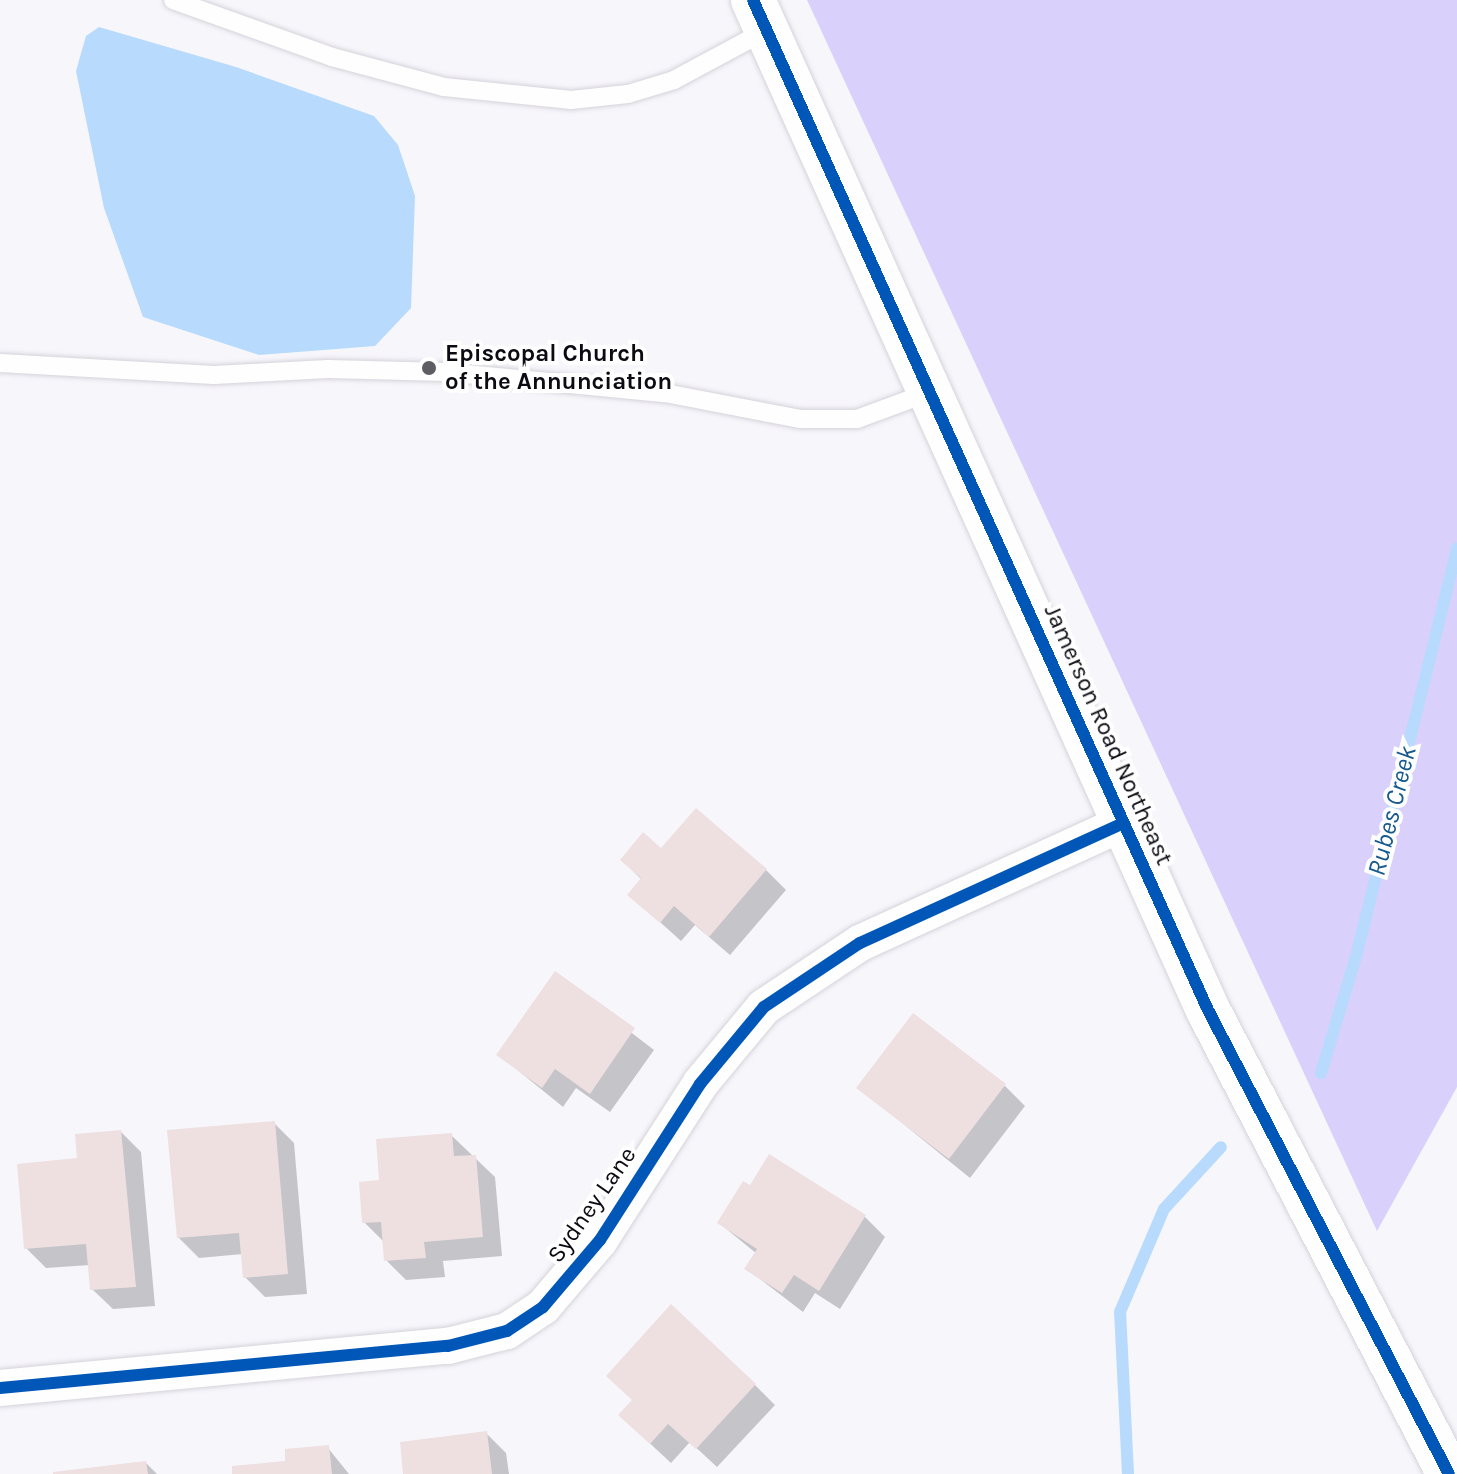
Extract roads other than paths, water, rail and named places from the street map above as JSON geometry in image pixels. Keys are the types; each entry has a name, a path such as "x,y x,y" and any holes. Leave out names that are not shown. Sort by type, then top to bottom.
{"street":[{"name":"Jamerson Road Northeast","path":"760,15 1207,1008 1454,1474"},
{"name":"Sydney Lane","path":"0,1388 448,1346 507,1331 543,1307 600,1240 700,1084 764,1007 860,943 1123,823"}],"lane":[{"path":"173,0 317,52 444,87 571,100 628,94 674,80 760,15"},
{"path":"0,363 214,375 328,369 445,372 665,393 800,419 857,419 930,392"}],"water":[{"path":"99,27 236,67 374,116 398,145 415,196 411,308 375,346 259,355 143,317 104,208 76,71 86,36"}],"waterway":[{"name":"Rubes Creek","path":"1321,1073 1357,953 1457,548"},
{"name":"Rubes Creek","path":"1128,1474 1120,1312 1164,1209 1221,1147"}],"place":[{"name":"Episcopal Church of the Annunciation","path":"429,368"}]}
